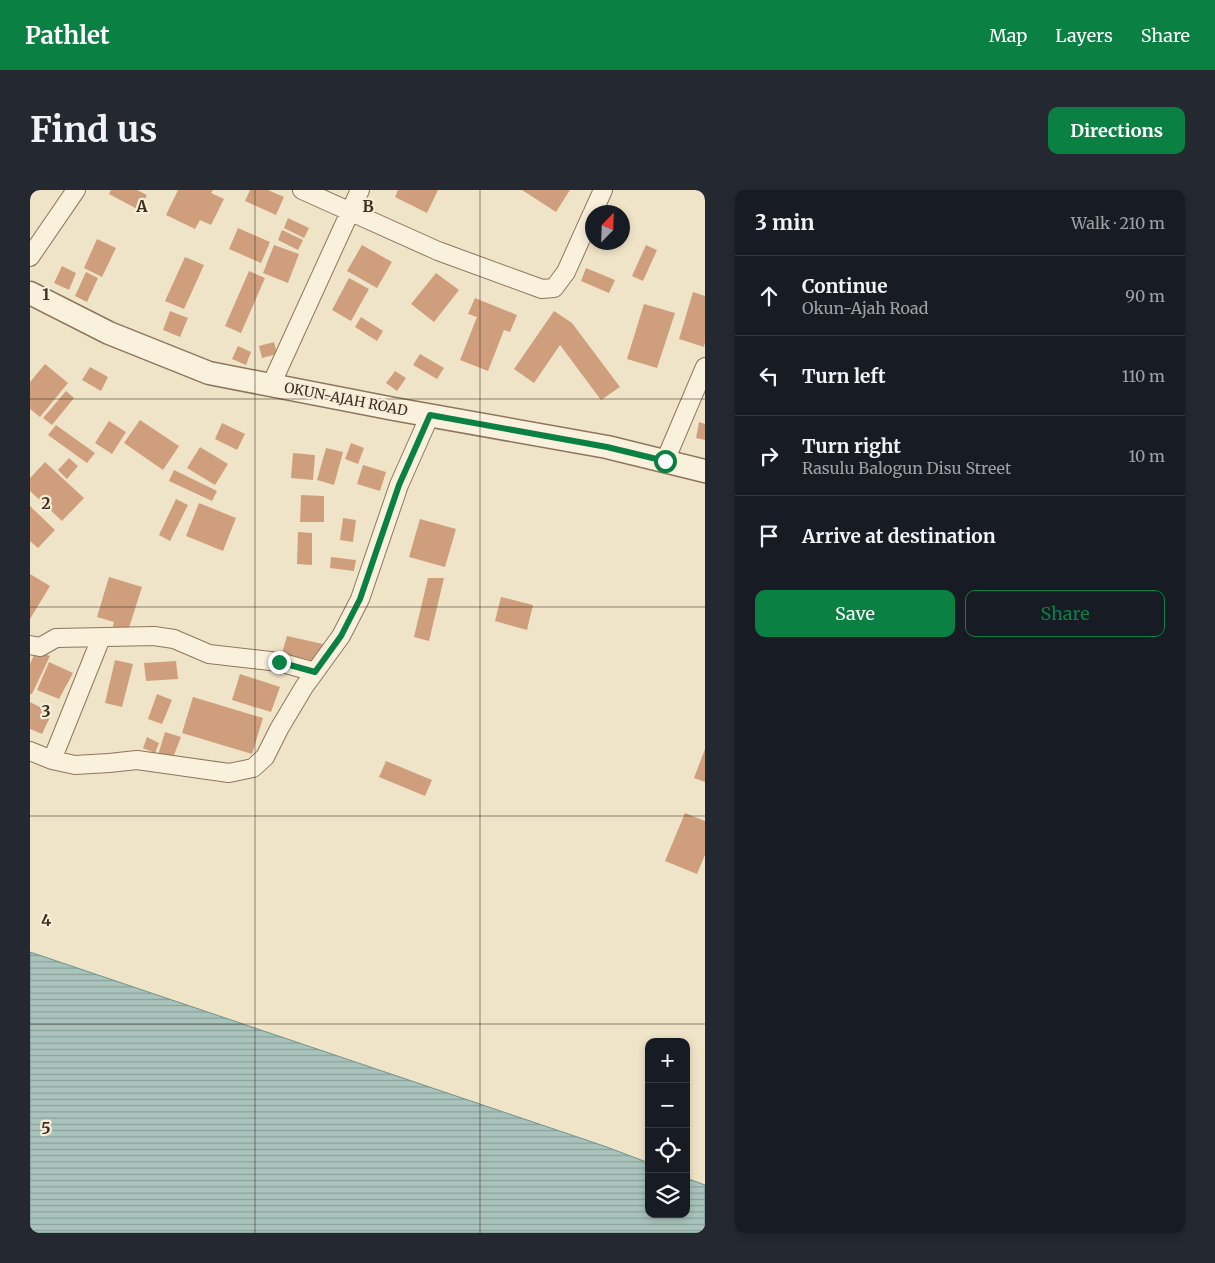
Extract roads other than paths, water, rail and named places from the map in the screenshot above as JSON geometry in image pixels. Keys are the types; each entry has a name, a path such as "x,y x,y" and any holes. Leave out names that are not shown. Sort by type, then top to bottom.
{"street":[{"path":"30,257 76,190"},
{"path":"302,190 438,251 542,289 554,288 566,272 585,230"},
{"path":"271,385 360,190"},
{"path":"597,205 604,190"},
{"name":"OKUN-AJAH ROAD","path":"30,293 109,333 209,373 607,447 705,471"},
{"path":"665,461 705,367"},
{"path":"30,751 52,760 75,764 137,760 229,773 253,768 265,757 304,687 341,636 360,599 399,485 430,415"},
{"path":"30,645 40,647 56,638 154,636 174,639 209,654 279,662 315,672"},
{"path":"52,760 101,638"}],"water":[{"path":"30,952 645,1161 645,1218 690,1218 690,1179 705,1185 705,1233 30,1233"}]}
